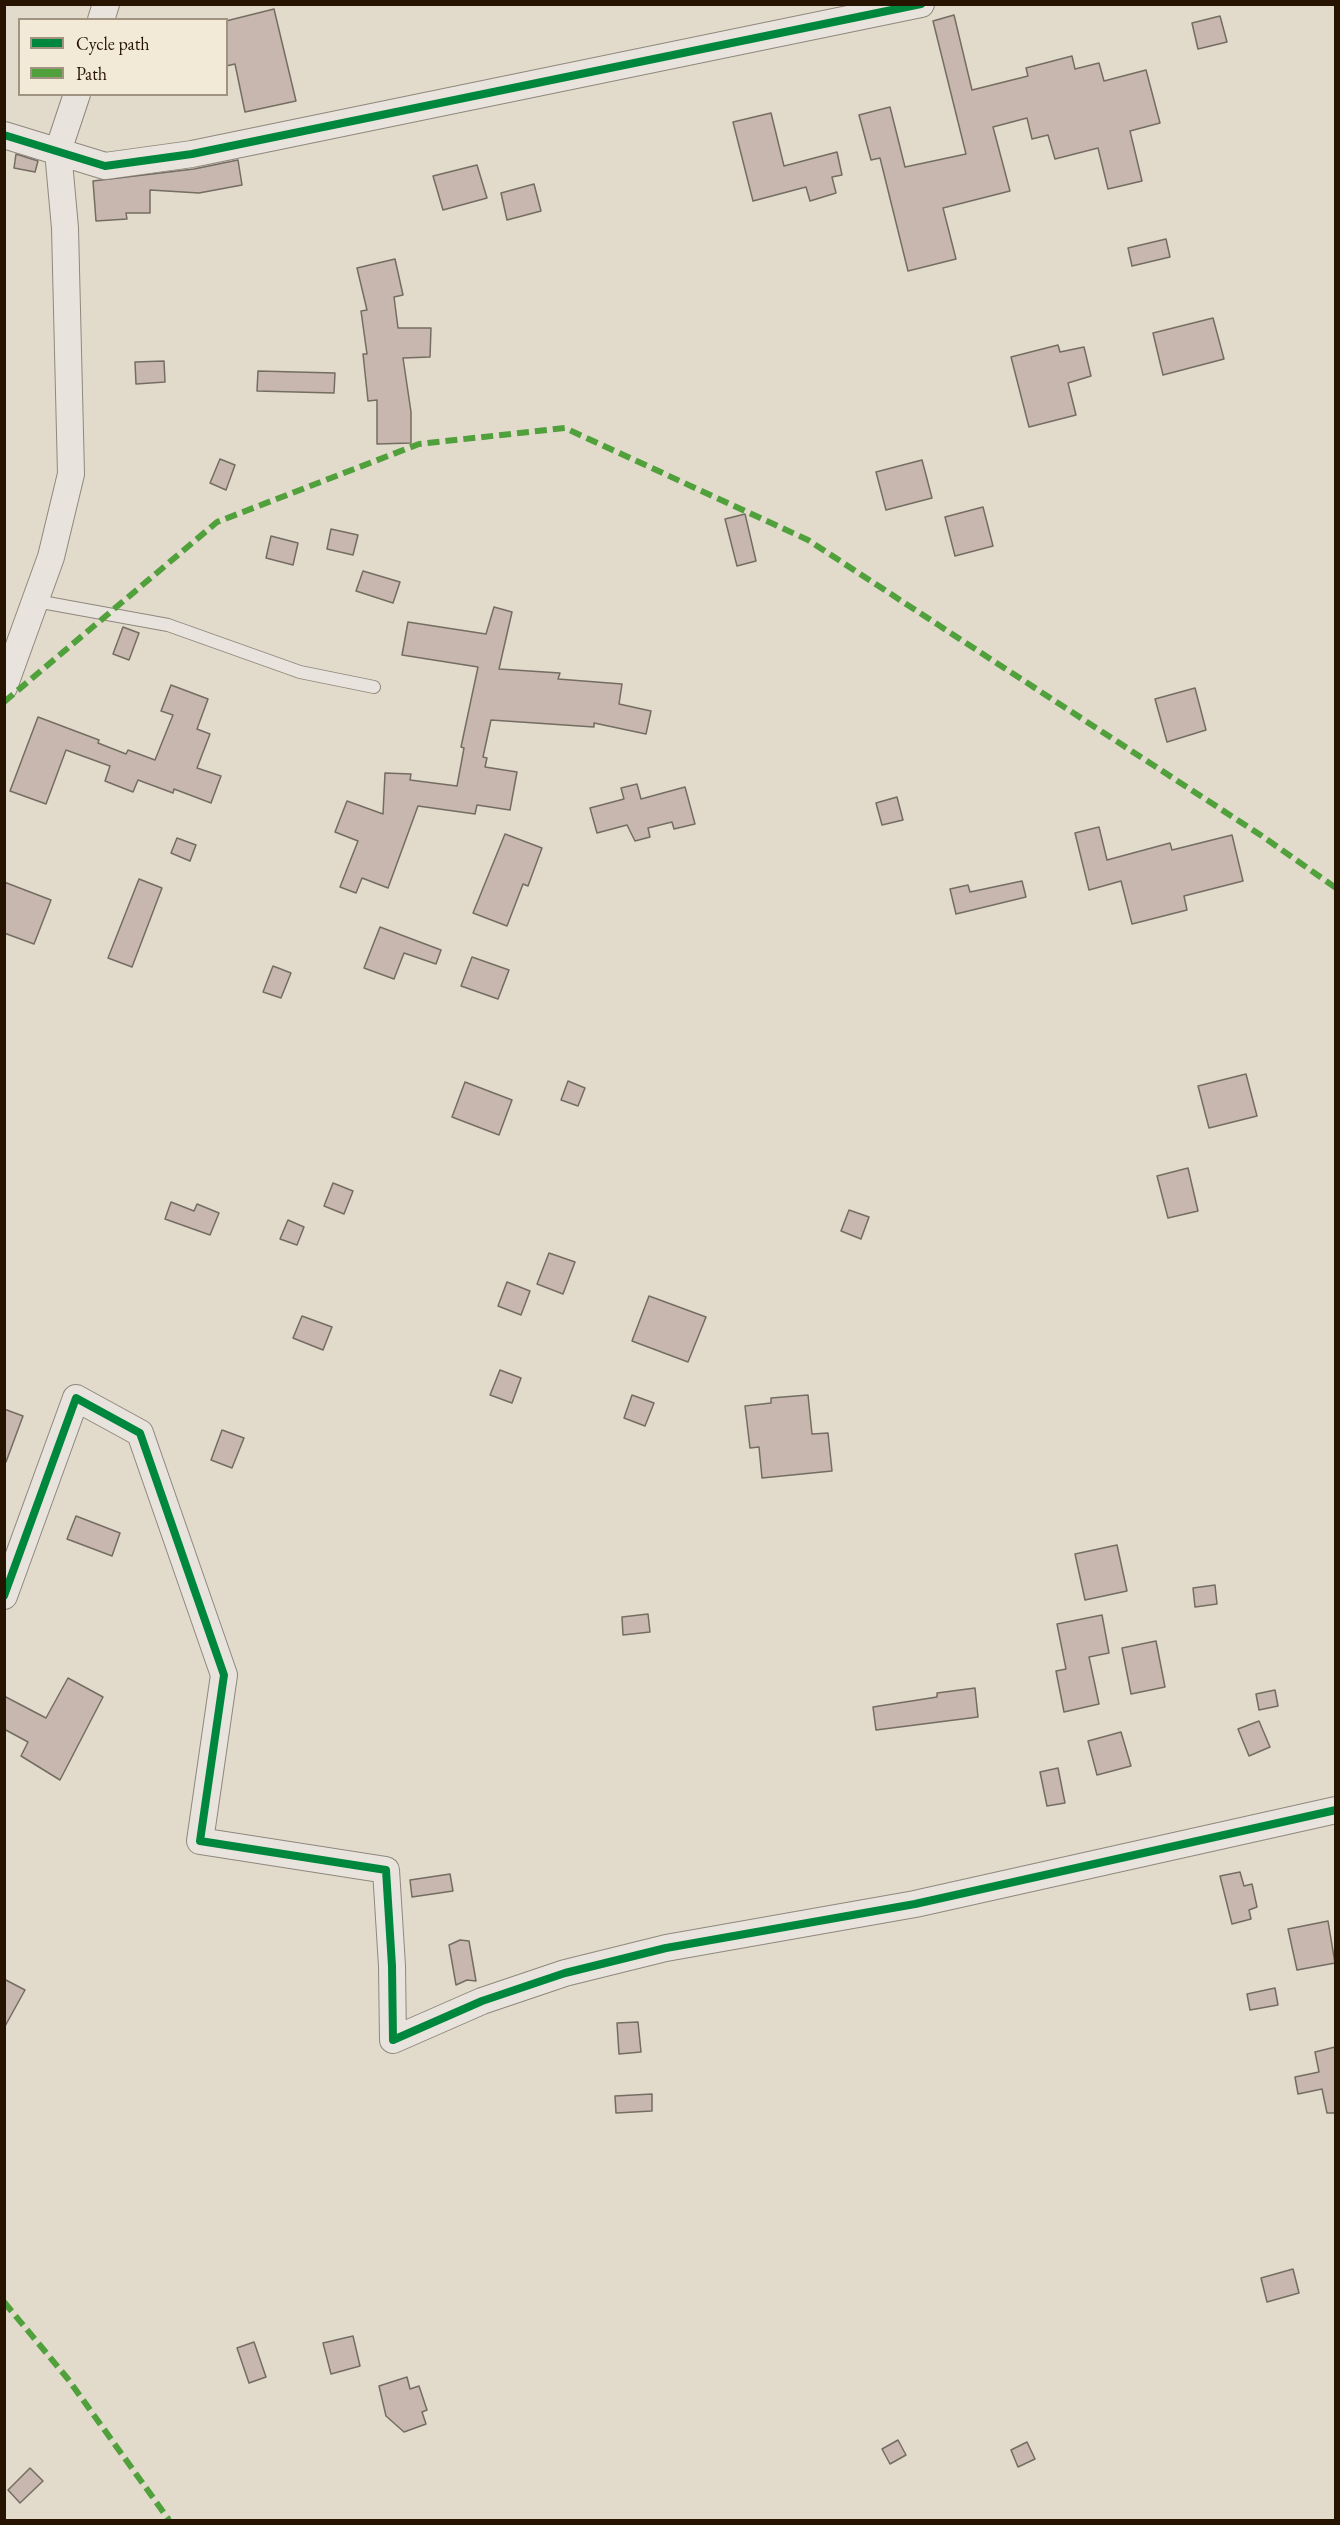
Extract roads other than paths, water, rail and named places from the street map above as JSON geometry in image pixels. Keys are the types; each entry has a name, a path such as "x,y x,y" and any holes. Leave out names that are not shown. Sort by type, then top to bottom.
{"street":[{"path":"4,135 105,166 192,154 921,4"},
{"path":"4,687 51,557 70,474 72,430 64,228 58,151 76,96"},
{"path":"4,1596 76,1398 140,1433 224,1676 200,1841 386,1870 393,2040 482,2001 565,1973 666,1948 915,1904 1335,1809"}],"lane":[{"path":"36,601 168,625 300,672 374,687"}]}
